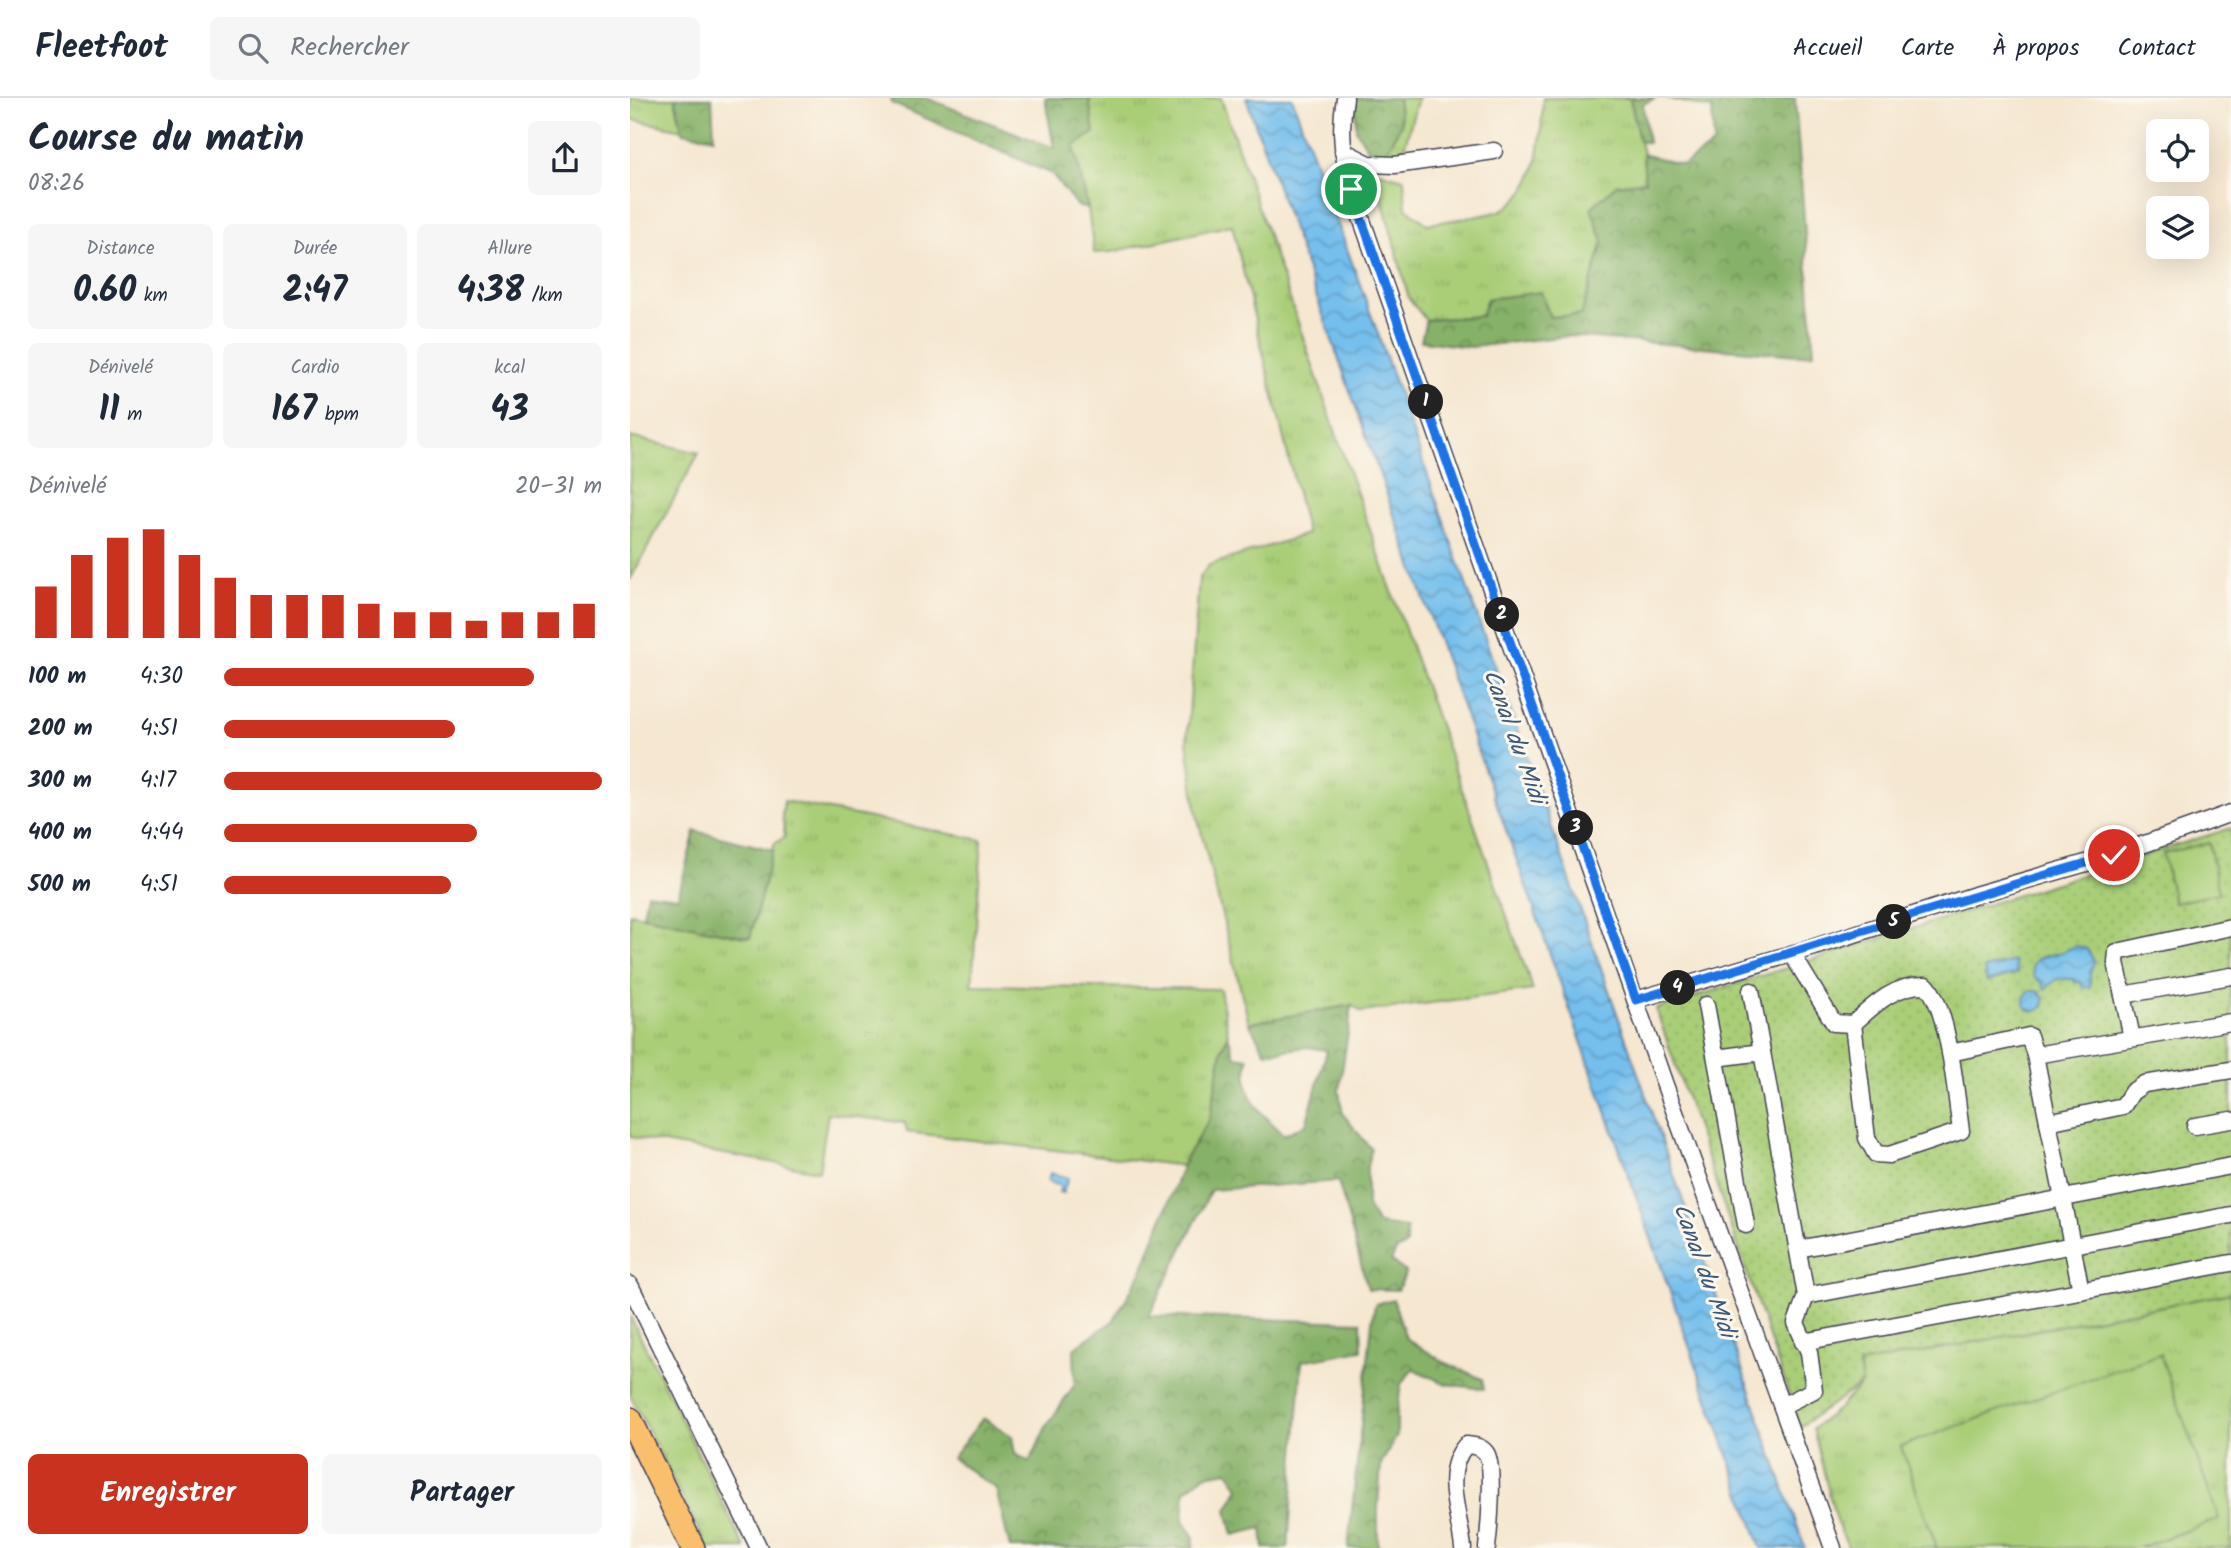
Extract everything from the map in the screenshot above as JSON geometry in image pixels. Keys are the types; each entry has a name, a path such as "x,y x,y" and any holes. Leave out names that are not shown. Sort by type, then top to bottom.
{"highway":[{"path":"630,1419 693,1548"},
{"path":"630,1444 679,1548"}],"street":[{"path":"1345,98 1341,124 1343,151 1351,189 1636,1000 1833,1548"},
{"path":"1343,151 1369,164 1395,165 1494,151"},
{"path":"1636,1000 2114,855 2231,813"},
{"path":"2132,1038 2116,962 2117,952 2231,927"},
{"path":"1792,954 1834,1023 1853,1024 1883,996 1917,984 1926,985 1935,994 1950,1053 1961,1131 1889,1155 1876,1154 1867,1138 1853,1024"},
{"path":"2123,995 2231,976"},
{"path":"1751,991 1806,1296 1796,1323 1809,1352 1814,1390 1782,1406"},
{"path":"1706,1005 1746,1225"},
{"path":"2035,1055 2231,1021"},
{"path":"1950,1053 2029,1036 2081,1291"},
{"path":"1716,1058 1762,1052"},
{"path":"2048,1122 2123,1106 2132,1091 2144,1084 2231,1070"},
{"path":"2195,1126 2231,1119"},
{"path":"1798,1249 2231,1166"},
{"path":"1806,1296 2231,1215"},
{"path":"1803,1342 2231,1263"},
{"path":"630,1285 760,1548"},
{"path":"1463,1548 1453,1476 1458,1454 1466,1445 1478,1446 1487,1454 1492,1467 1487,1548"}],"green space":[{"path":"630,98 675,98 682,130 630,119"},
{"path":"675,98 712,98 714,138 683,132"},
{"path":"892,98 926,98 1054,148 1045,98 1089,98 1094,133 1074,146 1088,209 1077,206 1052,174 891,103"},
{"path":"1089,98 1221,98 1342,451 1533,990 1361,1012 1352,1005 1249,1023 1197,815 1187,742 1199,578 1209,565 1307,534 1232,225 1111,252 1094,253 1088,209 1073,146 1093,133"},
{"path":"1355,98 1398,98 1401,124 1385,155 1369,151 1356,130"},
{"path":"1398,98 1418,98 1403,152 1385,155 1401,124"},
{"path":"1543,98 1630,98 1643,154 1645,181 1616,185 1603,242 1581,316 1550,317 1540,292 1481,316 1426,320 1409,299 1381,195 1366,196 1355,165 1404,179 1406,208 1427,224 1502,210 1515,201 1532,176 1540,145"},
{"path":"1630,98 1656,98 1643,104 1648,143 1639,141"},
{"path":"1666,98 1795,98 1814,353 1798,355 1569,336 1470,347 1421,341 1426,320 1481,316 1487,299 1541,292 1550,317 1581,315 1603,242 1591,208 1616,185 1645,181 1643,154 1683,165 1714,144 1712,109"},
{"path":"630,437 699,453 630,580"},
{"path":"784,801 982,840 972,985 1220,989 1228,1035 1222,1050 1210,1118 1183,1166 907,1132 905,1123 828,1113 819,1171 630,1137 630,913 750,938 774,844 785,837 782,815"},
{"path":"2231,828 2231,1293 1859,1364 1862,1383 1800,1427 1656,1009"},
{"path":"695,831 773,850 750,938 643,916 647,893 678,897"},
{"path":"2209,843 2219,893 2174,903 2163,853"},
{"path":"1352,1005 1339,1091 1343,1114 1371,1149 1367,1167 1367,1206 1378,1224 1407,1228 1406,1245 1396,1250 1391,1261 1406,1272 1398,1290 1368,1289 1338,1181 1211,1190 1149,1316 1361,1322 1362,1350 1302,1361 1288,1548 1264,1548 1262,1528 1233,1535 1227,1510 1239,1488 1228,1471 1205,1475 1185,1491 1183,1520 1194,1538 1193,1548 1010,1548 996,1489 952,1458 983,1418 1012,1436 1015,1454 1030,1462 1046,1427 1075,1384 1074,1348 1113,1321 1141,1273 1186,1157 1210,1118 1222,1050 1228,1035 1235,1056 1248,1058 1247,1083 1253,1101 1284,1135 1306,1124 1327,1050 1307,1047 1266,1053 1249,1023"},
{"path":"2231,1293 2231,1548 2138,1548 2219,1519 1901,1446 1937,1548 1849,1548 1836,1521 1813,1429 1839,1408 1862,1383 1859,1364"},
{"path":"1393,1299 1406,1338 1444,1362 1482,1379 1484,1389 1446,1384 1413,1369 1401,1384 1397,1436 1381,1464 1378,1548 1348,1548 1375,1304"},
{"path":"630,1316 745,1548 708,1548 630,1395"},
{"path":"2160,1354 2219,1519 2138,1548 1937,1548 1901,1446"}],"water":[{"name":"Canal du Midi","path":"1246,98 1292,98 1377,331 1805,1548 1761,1548"},
{"path":"2076,946 2087,949 2094,961 2090,973 2090,987 2084,988 2080,981 2075,982 2074,979 2057,979 2045,989 2034,977 2032,966 2040,958"},
{"path":"2014,961 2017,973 1987,982 1984,969"},
{"path":"2030,991 2038,991 2044,1001 2038,1011 2030,1011 2024,1005 2024,997"},
{"path":"1050,1173 1068,1178 1063,1193 1059,1192 1061,1186 1048,1182"}],"route":[{"path":"1351,189 1636,1000 2114,855"}]}
